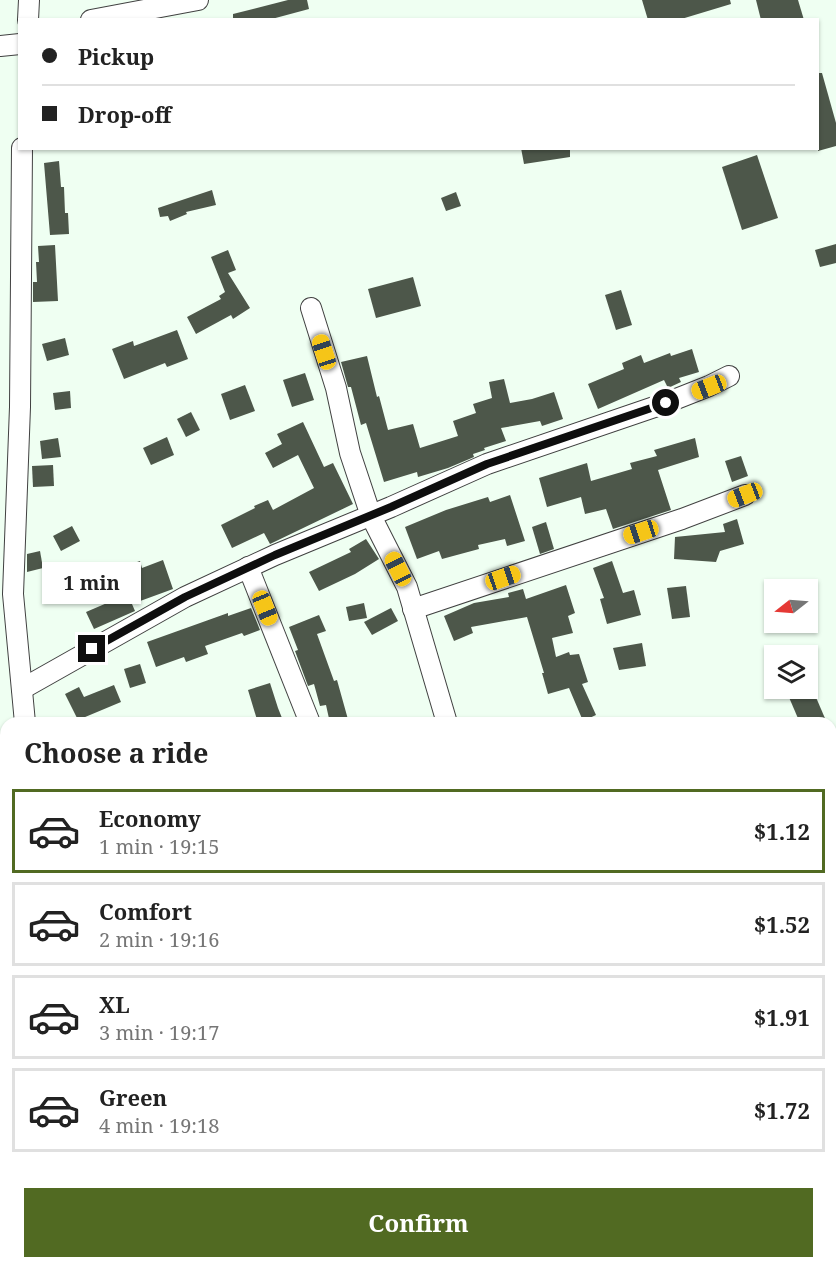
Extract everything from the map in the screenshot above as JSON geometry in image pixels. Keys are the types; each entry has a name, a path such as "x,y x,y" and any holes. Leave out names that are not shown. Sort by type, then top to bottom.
{"street":[{"path":"28,18 29,0"},
{"path":"102,18 198,0"},
{"path":"0,46 18,44"},
{"path":"22,150 20,407 13,594 24,717"},
{"path":"311,308 336,388 350,453 371,516 407,587 445,717"},
{"path":"22,689 185,597 248,567 371,516 487,464 666,403 709,387 729,375"},
{"path":"413,609 682,519 745,495"},
{"path":"248,567 308,717"}],"building":[{"path":"288,0 307,0 309,9 275,18 233,18 233,14"},
{"path":"642,0 730,0 731,4 685,18 647,18"},
{"path":"756,0 798,0 803,18 760,18"},
{"path":"819,73 822,73 836,123 836,146 818,151"},
{"path":"521,150 570,150 570,157 524,164"},
{"path":"757,155 778,218 742,230 722,167"},
{"path":"59,161 61,187 64,187 65,213 68,213 69,234 50,235 44,163"},
{"path":"212,190 216,205 186,212 187,214 170,221 168,216 160,217 158,208"},
{"path":"456,192 461,206 446,211 441,198"},
{"path":"836,244 836,263 820,267 815,250"},
{"path":"55,245 58,301 33,302 33,282 37,282 36,262 39,262 38,246"},
{"path":"228,250 236,270 228,273 250,308 233,319 231,315 196,334 187,317 221,299 219,296 225,292 211,257"},
{"path":"413,277 421,306 376,318 368,289"},
{"path":"621,290 632,325 616,330 605,295"},
{"path":"177,330 188,359 167,367 165,363 124,379 112,349 133,341 134,346"},
{"path":"65,338 69,355 47,361 42,344"},
{"path":"692,349 699,372 679,378 681,382 668,388 664,380 598,409 588,384 624,369 622,363 641,355 644,363 670,353 671,356"},
{"path":"367,356 388,430 413,424 420,448 458,436 453,421 476,413 473,404 492,398 489,382 504,379 510,403 554,392 563,419 542,426 540,421 501,428 506,441 484,448 485,450 473,454 474,457 418,477 417,472 384,482 366,423 361,425 351,387 348,387 341,362"},
{"path":"305,373 314,400 292,407 283,380"},
{"path":"245,385 255,411 230,420 221,394"},
{"path":"70,391 71,408 55,410 53,393"},
{"path":"191,412 200,430 186,437 177,419"},
{"path":"303,422 324,467 333,463 353,504 270,544 264,533 232,548 221,525 268,500 273,510 314,488 298,455 273,468 265,453 282,444 277,434"},
{"path":"167,437 174,455 151,465 143,448"},
{"path":"58,438 61,457 42,459 40,441"},
{"path":"695,438 699,457 658,470 671,510 613,529 606,509 585,514 581,497 547,507 539,478 587,463 591,481 632,469 630,463 657,456 654,450"},
{"path":"741,456 748,476 732,482 725,461"},
{"path":"53,465 54,486 33,487 32,466"},
{"path":"510,495 525,541 507,546 505,539 478,545 479,549 442,559 439,551 417,559 405,527 446,510 488,497 490,502"},
{"path":"737,519 744,544 720,551 716,562 674,559 675,537 725,532 723,524"},
{"path":"546,522 554,549 540,554 532,527"},
{"path":"72,526 80,541 61,551 53,536"},
{"path":"366,539 379,559 355,574 319,591 309,572 351,552 349,549"},
{"path":"40,551 43,568 27,572 27,554"},
{"path":"163,560 173,589 132,604 135,611 94,629 86,612 114,600 110,591 131,582 125,566 140,561 142,568"},
{"path":"612,561 623,593 634,590 641,615 607,624 600,599 604,598 593,568"},
{"path":"566,585 575,613 568,616 573,633 552,638 556,657 569,652 570,655 579,654 588,682 582,684 596,715 581,717 569,688 548,694 527,617 471,627 473,633 454,641 444,616 474,603 509,597 508,593 523,589 526,599"},
{"path":"686,586 690,617 672,619 667,588"},
{"path":"364,603 367,618 349,621 346,607"},
{"path":"251,608 260,630 244,636 242,633 205,646 208,654 186,662 184,657 156,667 147,642 228,613 228,616"},
{"path":"391,608 398,621 372,635 364,622"},
{"path":"319,615 326,631 317,634 334,681 337,680 347,717 329,717 326,705 320,706 314,684 308,686 289,627"},
{"path":"642,643 646,666 619,670 613,648"},
{"path":"140,664 146,683 130,688 124,669"},
{"path":"270,683 282,717 256,717 248,690"},
{"path":"114,685 121,702 85,717 76,717 65,694 79,687 84,697"},
{"path":"790,699 817,699 824,717 797,717"}],"route":[{"path":"92,649 185,597 275,555 487,464 666,403"}]}
